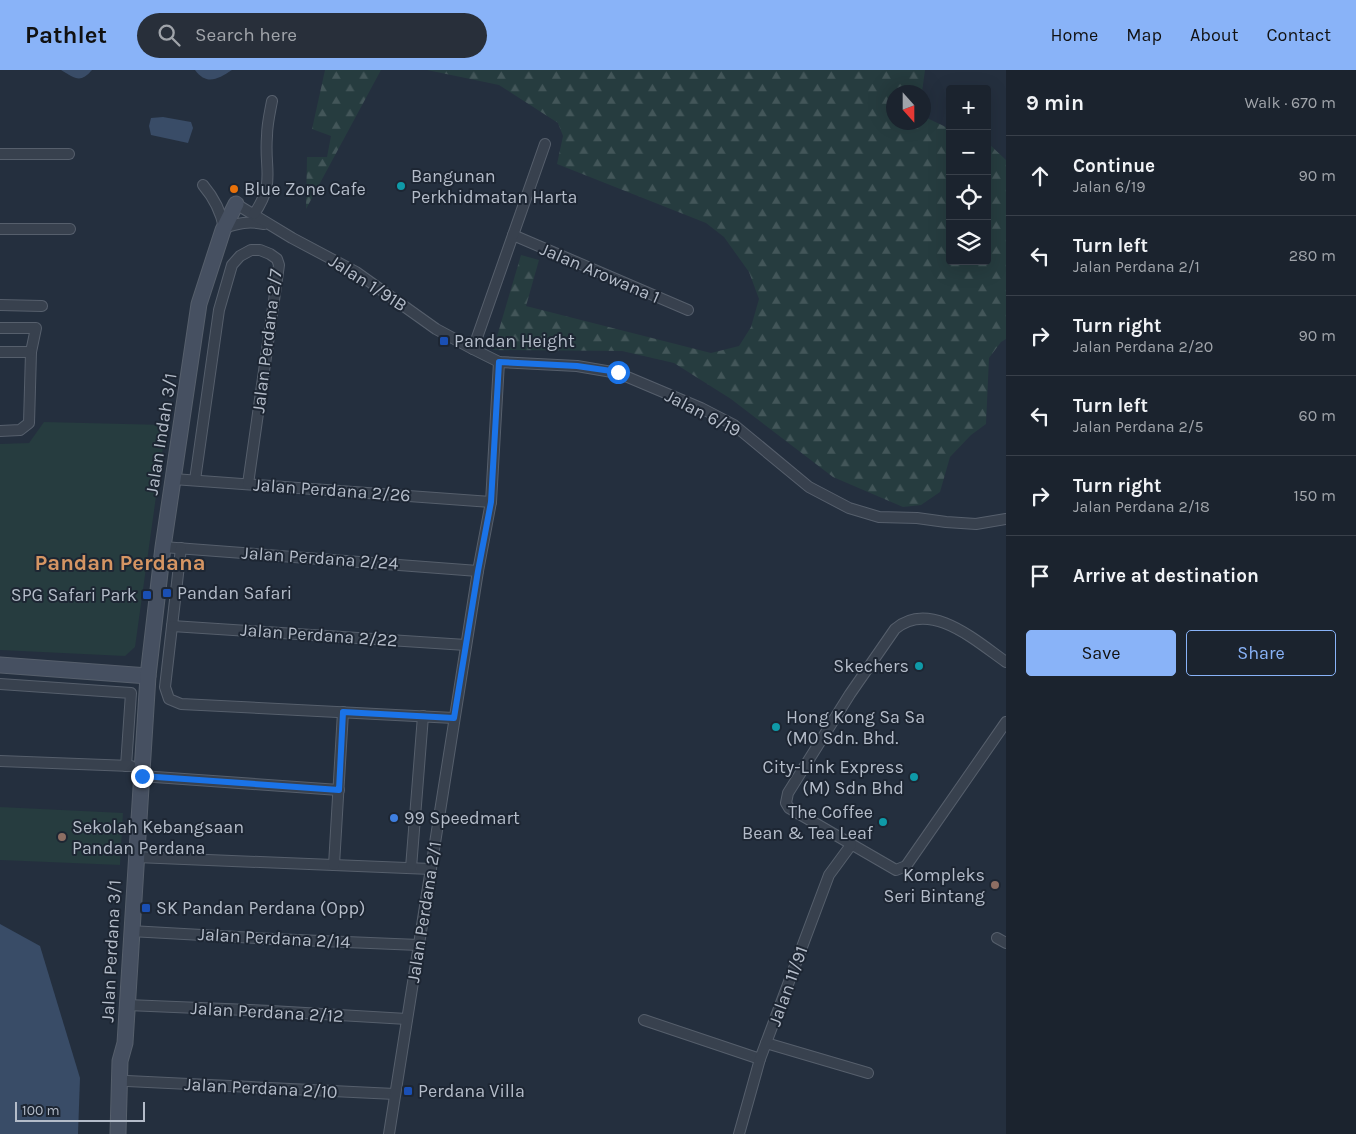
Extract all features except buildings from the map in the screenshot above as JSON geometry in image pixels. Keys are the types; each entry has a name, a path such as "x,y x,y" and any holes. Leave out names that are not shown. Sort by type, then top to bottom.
{"street":[{"path":"254,214 262,202 268,185 266,136 272,101"},
{"path":"473,349 545,144"},
{"path":"0,154 69,154"},
{"path":"203,185 217,205 224,228 238,223 253,222 270,225"},
{"name":"Jalan 1/91B","path":"236,204 270,225 356,272 436,329 499,362"},
{"name":"Jalan Indah 3/1","path":"148,676 163,546 199,304 224,228 236,204"},
{"path":"0,229 70,229"},
{"name":"Jalan Arowana 1","path":"513,235 688,310"},
{"name":"Jalan Perdana 2/7","path":"195,480 219,310 232,265 240,256 251,250 260,250 277,259 279,265 248,484"},
{"path":"0,305 42,306"},
{"path":"0,328 36,328 31,352 30,423 20,430 0,431"},
{"path":"0,352 31,352"},
{"name":"Jalan Perdana 2/1","path":"389,1134 454,718 491,502 499,362"},
{"name":"Jalan 6/19","path":"499,362 577,366 618,372 701,408 734,425 809,487 849,508 879,516 976,524 1006,519"},
{"name":"Jalan Perdana 2/26","path":"173,479 491,502"},
{"name":"Jalan Perdana 2/24","path":"163,546 478,571"},
{"path":"181,548 165,686 170,699 182,704 454,718"},
{"path":"1006,662 956,628 928,618 916,618 903,622 895,629 850,694 788,793 786,803 789,808 896,870 906,866 1006,722"},
{"name":"Jalan Perdana 2/22","path":"172,626 466,645"},
{"path":"0,665 148,676"},
{"name":"Jalan Perdana 3/1","path":"118,1134 114,1125 115,1069 122,1055 127,1005 130,931 148,676"},
{"path":"0,684 131,693 126,766"},
{"path":"334,865 343,712"},
{"name":"Jalan Perdana 2/1","path":"411,868 422,716"},
{"path":"0,761 126,766 142,771 339,790"},
{"name":"Jalan 11/91","path":"739,1134 760,1058 829,875 851,845"},
{"path":"136,857 431,869"},
{"name":"Jalan Perdana 2/14","path":"130,931 419,945"},
{"name":"Jalan Perdana 2/12","path":"127,1005 407,1019"},
{"path":"644,1020 760,1058"},
{"path":"766,1043 868,1073"},
{"name":"Jalan Perdana 3/1","path":"122,1055 127,1060 124,1134"},
{"name":"Jalan Perdana 2/10","path":"127,1081 395,1094"}],"green space":[{"path":"325,70 381,70 306,209 307,157 327,157 331,136 312,129"},
{"path":"427,70 925,70 923,85 886,85 886,130 931,130 931,120 946,127 946,265 991,265 991,146 1006,160 1006,339 1001,342 989,358 986,424 971,435 950,457 940,492 921,505 903,507 833,477 731,399 674,363 622,351 493,350 521,255 539,260 526,306 711,353 739,346 751,327 759,299 749,272 724,237 706,223 557,164 563,136 558,123 499,85"},
{"path":"44,422 166,425 135,647 125,656 0,650 0,444 29,443"},
{"name":"Sekolah Kebangsaan Pandan Perdana","path":"0,807 123,813 120,865 0,860"}],"water":[{"path":"61,70 92,70 84,77 77,78"},
{"path":"195,70 232,70 217,78 208,79 199,75"},
{"path":"163,117 191,122 193,128 188,143 151,135 149,126 151,118"},
{"path":"0,924 40,946 80,1078 78,1134 0,1134"}],"place":[{"name":"Bangunan Perkhidmatan Harta","path":"401,186"},
{"name":"Blue Zone Cafe","path":"234,189"},
{"name":"Pandan Height","path":"444,341"},
{"name":"Pandan Safari","path":"167,593"},
{"name":"SPG Safari Park","path":"147,595"},
{"name":"Skechers","path":"919,666"},
{"name":"Hong Kong Sa Sa (M0 Sdn. Bhd.","path":"776,727"},
{"name":"City-Link Express (M) Sdn Bhd","path":"914,777"},
{"name":"99 Speedmart","path":"394,818"},
{"name":"The Coffee Bean & Tea Leaf","path":"883,822"},
{"name":"Sekolah Kebangsaan Pandan Perdana","path":"62,837"},
{"name":"Kompleks Seri Bintang","path":"995,885"},
{"name":"SK Pandan Perdana (Opp)","path":"146,908"},
{"name":"Perdana Villa","path":"408,1091"}],"district":[{"name":"Pandan Perdana","path":"120,562"}],"route":[{"path":"142,776 339,790 343,712 454,718 491,502 499,362 577,366 618,372"}]}
